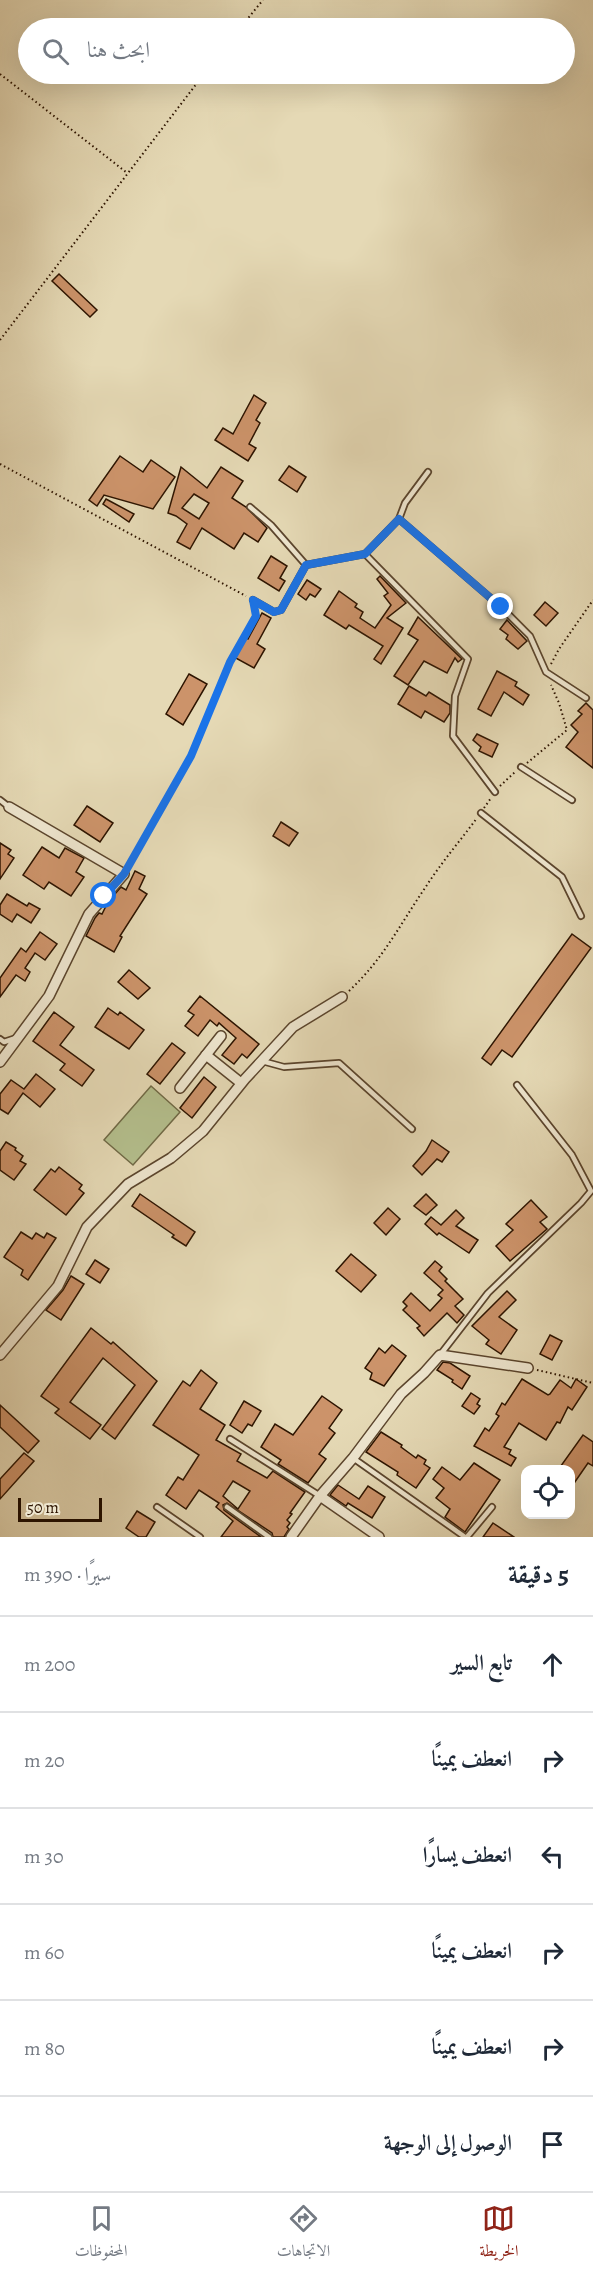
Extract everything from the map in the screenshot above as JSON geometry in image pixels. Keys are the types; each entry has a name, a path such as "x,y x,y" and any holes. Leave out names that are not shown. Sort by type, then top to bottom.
{"street":[{"path":"0,1062 49,996 89,914 124,874 9,807"},
{"path":"0,1355 58,1286 87,1227 128,1184 171,1158 203,1131 261,1061 293,1027 342,997"},
{"path":"180,1088 221,1036"},
{"path":"206,1055 242,1083"},
{"path":"291,1537 320,1496 353,1458 401,1394 440,1355 528,1368"},
{"path":"320,1496 379,1537"}],"lane":[{"path":"306,565 365,554 399,519 405,503 428,472"},
{"path":"250,507 271,525 306,565"},
{"path":"399,519 501,607 530,636 546,672 586,698"},
{"path":"365,554 468,659 455,696 453,736 495,792"},
{"path":"253,600 274,612 281,610 306,565"},
{"path":"521,767 573,800"},
{"path":"0,800 9,807"},
{"path":"481,813 562,877 581,916"},
{"path":"0,1039 4,1042 18,1038"},
{"path":"261,1061 284,1067 339,1063 412,1129"},
{"path":"440,1355 488,1293 591,1191 572,1155 517,1085"},
{"path":"230,1439 320,1496"},
{"path":"353,1458 466,1537 492,1507"},
{"path":"157,1507 200,1537"},
{"path":"227,1507 269,1537"}],"path":[{"path":"248,18 263,0"},
{"path":"0,74 127,172"},
{"path":"0,340 196,84"},
{"path":"0,464 253,600 256,616 230,662 191,756 124,874"},
{"path":"342,997 368,973 397,934 425,887 502,782 567,730 560,703 546,672 593,600"},
{"path":"528,1368 593,1383"}],"green space":[{"path":"151,1086 180,1112 133,1165 104,1140"}],"building":[{"path":"59,274 97,310 90,317 52,281"},
{"path":"254,395 266,403 256,420 260,423 249,444 256,448 248,461 215,440 223,428 233,434"},
{"path":"120,456 143,472 151,460 175,477 153,509 104,495 97,506 89,500"},
{"path":"289,466 306,477 297,492 279,480"},
{"path":"181,467 207,488 221,467 243,481 232,498 246,507 267,528 258,542 244,533 234,549 202,528 190,549 177,542 187,524 168,513","holes":["194,494 209,503 199,519 182,508"]},
{"path":"106,499 134,514 129,522 103,504"},
{"path":"271,556 287,566 280,578 285,581 279,591 258,578"},
{"path":"380,576 406,603 387,618 403,628 381,664 374,659 383,646 349,625 346,629 324,615 339,591 357,604 355,607 363,612 360,618 375,628 391,605 384,596 388,593 377,579"},
{"path":"307,580 321,589 315,597 310,594 306,600 298,594"},
{"path":"545,602 558,613 546,626 534,615"},
{"path":"262,613 271,618 257,644 265,649 254,668 232,656 243,636 248,639"},
{"path":"418,617 462,659 458,662 455,658 447,673 424,661 408,685 394,676 418,640 408,634"},
{"path":"507,620 527,641 518,649 506,639 508,635 500,629"},
{"path":"497,671 517,682 515,686 529,695 523,705 504,692 491,716 478,709"},
{"path":"189,674 207,684 183,725 166,714"},
{"path":"409,686 426,696 429,692 450,705 450,713 444,722 425,711 421,718 398,704"},
{"path":"586,703 593,710 593,768 566,747 578,732 571,725 582,714 578,711"},
{"path":"477,734 498,744 492,757 479,751 481,747 473,740"},
{"path":"87,806 113,823 100,842 74,825"},
{"path":"281,822 298,833 289,846 273,836"},
{"path":"0,843 11,850 8,854 14,858 0,879"},
{"path":"42,847 59,858 65,848 84,858 76,872 84,877 71,896 49,882 44,889 23,875"},
{"path":"135,871 145,876 139,889 147,894 120,936 122,937 114,952 86,936 95,918 99,913 102,914 108,902 121,887 126,890"},
{"path":"7,894 27,906 29,903 40,909 31,923 17,914 12,922 0,914 0,905"},
{"path":"40,932 57,944 45,960 35,953 25,968 30,972 25,981 16,975 0,997 0,978 21,948 26,952"},
{"path":"572,934 591,948 512,1057 502,1050 491,1065 482,1058"},
{"path":"129,970 150,988 138,999 118,982"},
{"path":"200,996 259,1044 247,1058 242,1054 234,1064 222,1055 236,1038 219,1023 217,1026 210,1020 198,1036 185,1026 194,1015 188,1011"},
{"path":"108,1008 118,1015 120,1012 144,1030 129,1049 95,1027"},
{"path":"54,1012 74,1027 60,1045 94,1070 82,1086 60,1070 65,1064 33,1041"},
{"path":"172,1043 185,1053 160,1084 147,1074"},
{"path":"36,1074 55,1089 40,1107 23,1093 8,1114 0,1109 0,1094 11,1080 24,1089"},
{"path":"204,1077 216,1087 192,1118 180,1108"},
{"path":"432,1140 449,1152 442,1162 437,1159 422,1175 413,1166"},
{"path":"6,1142 16,1148 15,1150 23,1156 20,1161 26,1164 14,1180 0,1170 0,1151"},
{"path":"59,1167 82,1185 79,1189 84,1193 66,1215 34,1190 51,1169 55,1172"},
{"path":"140,1194 195,1232 186,1246 132,1206"},
{"path":"426,1194 437,1205 426,1215 414,1206"},
{"path":"531,1200 547,1217 540,1222 547,1229 510,1261 496,1246 513,1230 506,1224"},
{"path":"388,1208 400,1219 386,1235 374,1223"},
{"path":"456,1210 464,1218 456,1226 478,1240 469,1253 439,1233 437,1235 425,1224 431,1217 441,1225"},
{"path":"21,1232 32,1239 36,1233 44,1238 47,1233 56,1238 28,1280 21,1275 23,1270 4,1257"},
{"path":"351,1254 376,1275 361,1292 336,1271"},
{"path":"95,1260 109,1269 100,1283 86,1274"},
{"path":"435,1261 442,1267 439,1271 447,1279 445,1281 463,1299 455,1306 464,1315 457,1323 447,1313 424,1336 417,1328 420,1326 403,1310 407,1306 403,1302 411,1293 430,1311 442,1298 438,1295 443,1290 424,1273"},
{"path":"71,1276 84,1284 61,1320 46,1310 63,1290"},
{"path":"507,1291 516,1300 499,1317 517,1330 501,1354 486,1344 489,1340 472,1326"},
{"path":"91,1328 111,1344 113,1342 157,1381 115,1439 102,1429 135,1385 103,1358 70,1402 101,1425 90,1439 55,1413 59,1409 41,1396"},
{"path":"550,1335 562,1341 552,1360 540,1354"},
{"path":"392,1345 406,1356 384,1386 370,1379 372,1373 365,1368 379,1348 385,1353"},
{"path":"443,1362 450,1363 470,1376 462,1389 437,1370"},
{"path":"201,1370 217,1383 200,1409 225,1425 216,1440 241,1454 237,1461 267,1478 273,1471 305,1492 290,1513 292,1514 287,1520 290,1523 287,1527 289,1529 284,1537 273,1537 272,1533 227,1503 223,1505 224,1510 261,1537 221,1537 233,1521 216,1507 219,1503 199,1490 186,1509 166,1495 178,1477 183,1480 199,1455 153,1425 183,1381 190,1386","holes":["233,1481 250,1491 238,1509 223,1496"]},
{"path":"522,1379 548,1395 560,1380 571,1388 576,1379 587,1387 572,1410 568,1407 560,1423 557,1422 546,1440 519,1423 504,1447 511,1450 509,1454 516,1458 511,1466 474,1446 485,1428 489,1431 499,1416 496,1414 502,1403 505,1405"},
{"path":"471,1393 480,1399 477,1404 480,1406 474,1414 462,1406"},
{"path":"322,1396 342,1410 329,1428 335,1433 319,1454 326,1459 308,1483 278,1464 281,1460 261,1447 275,1424 293,1435"},
{"path":"244,1401 261,1411 252,1426 248,1424 242,1433 230,1425"},
{"path":"0,1405 39,1441 28,1453 0,1427"},
{"path":"381,1432 402,1445 401,1447 416,1458 418,1455 426,1460 424,1464 430,1468 416,1488 397,1475 398,1472 366,1452"},
{"path":"583,1435 593,1442 593,1466 588,1463 575,1482 575,1465 562,1465"},
{"path":"24,1453 34,1461 0,1499 0,1479"},
{"path":"474,1463 500,1480 465,1532 445,1517 450,1509 436,1498 444,1488 433,1479 442,1467 460,1480"},
{"path":"338,1485 359,1499 368,1486 385,1497 372,1518 348,1503 346,1506 330,1495"},
{"path":"137,1511 155,1522 146,1537 139,1537 126,1528"},
{"path":"493,1523 514,1537 483,1537"}],"route":[{"path":"104,896 124,874 191,756 230,662 256,616 253,600 274,612 281,610 306,565 365,554 399,519 501,607"}]}
